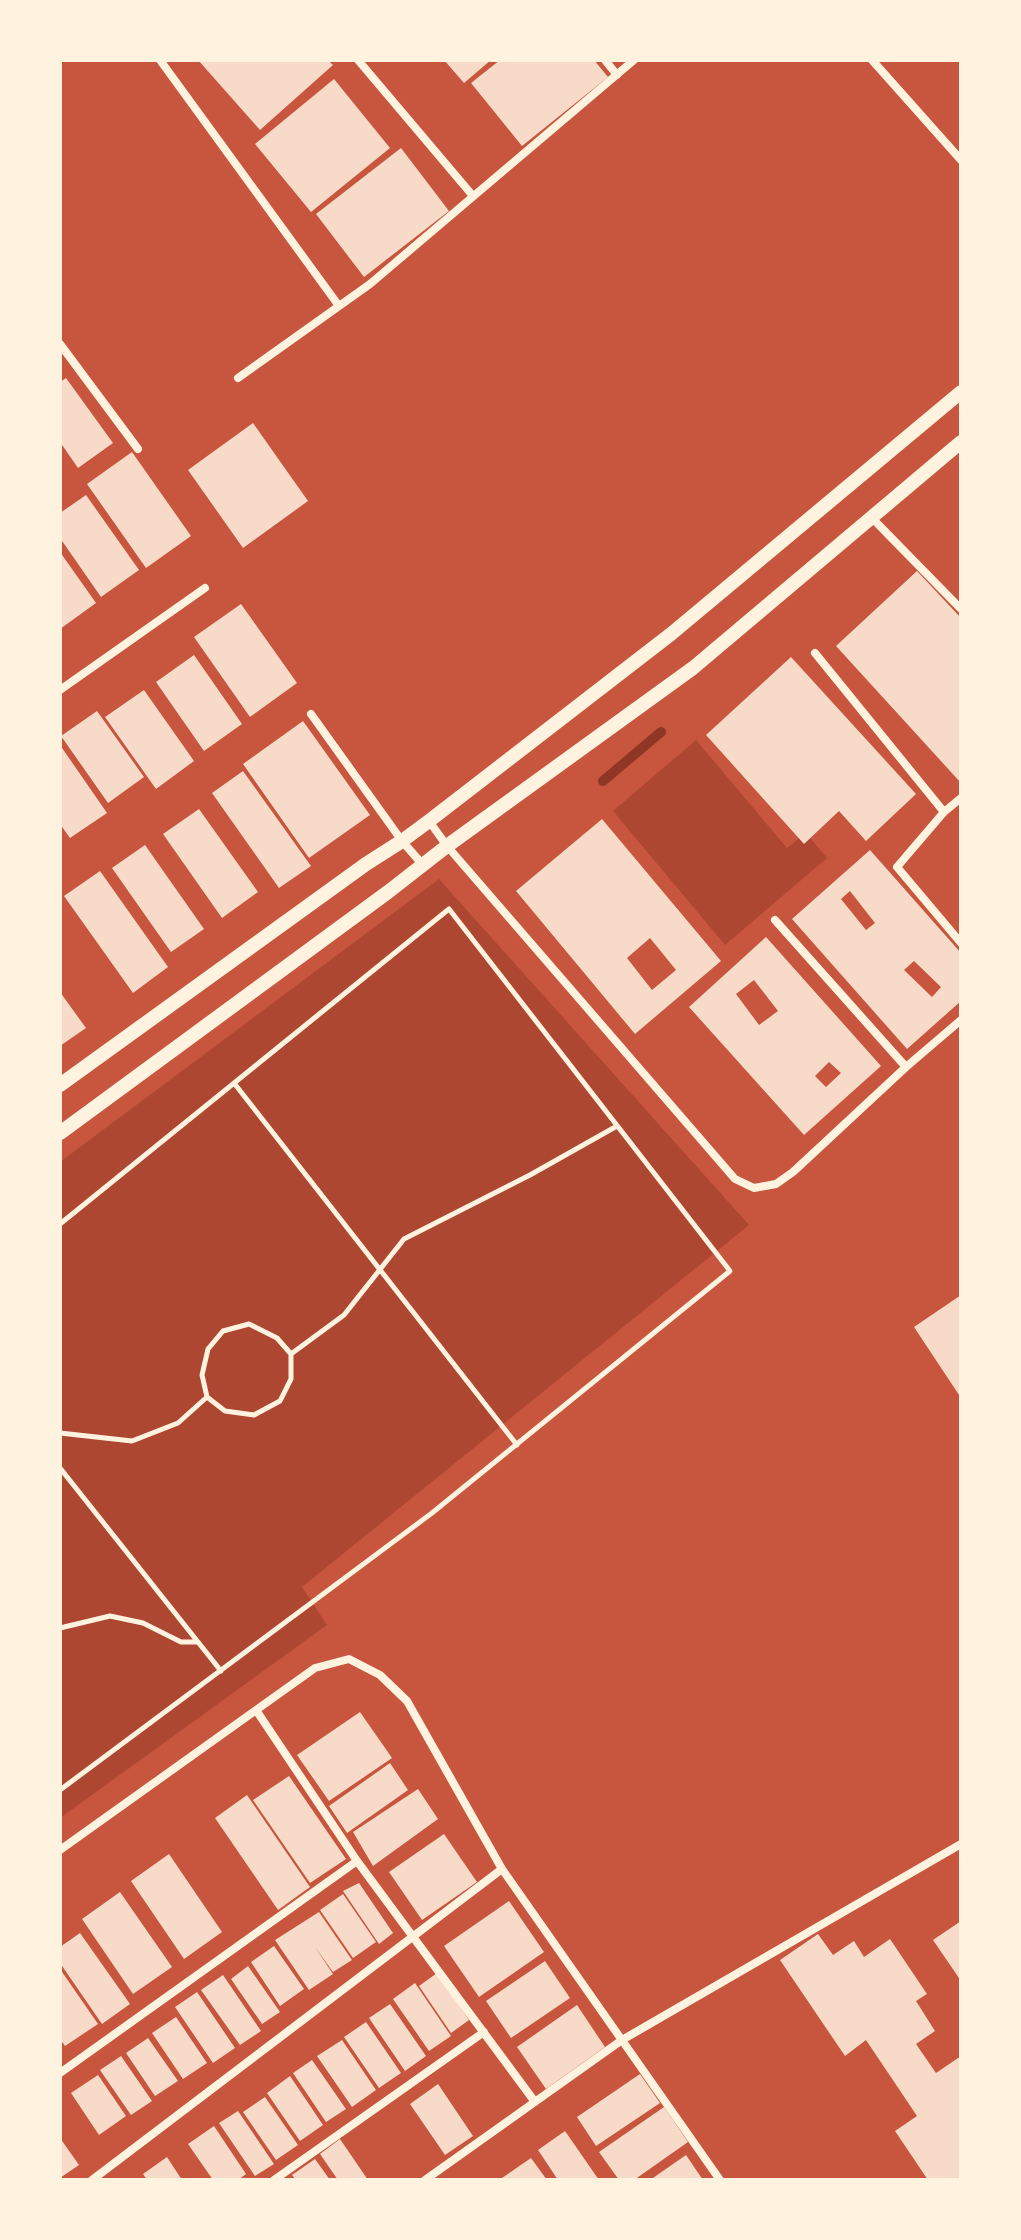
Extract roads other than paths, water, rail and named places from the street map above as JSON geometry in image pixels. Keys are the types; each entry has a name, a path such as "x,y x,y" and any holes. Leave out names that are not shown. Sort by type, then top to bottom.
{"street":[{"path":"160,60 339,306"},
{"path":"358,60 473,196"},
{"path":"605,60 617,75"},
{"path":"238,378 370,284 634,60"},
{"path":"872,60 961,160"},
{"path":"60,344 138,449"},
{"path":"60,1085 429,821 671,634 961,392"},
{"path":"60,1133 693,668 961,442"},
{"path":"871,517 961,609"},
{"path":"60,690 205,588"},
{"path":"815,653 944,812"},
{"path":"311,714 402,841 423,865"},
{"path":"961,798 944,812 897,867 961,943"},
{"path":"429,821 447,846 735,1179 754,1188 776,1184 793,1172 961,1020"},
{"path":"775,920 906,1067"},
{"path":"60,1850 315,1668 349,1659 380,1675 407,1701 502,1869 720,2180"},
{"path":"256,1710 357,1861 535,2102"},
{"path":"425,2180 622,2040 961,1844"},
{"path":"60,2073 357,1861"},
{"path":"92,2180 502,1869"},
{"path":"274,2180 484,2032"}],"waterway":[{"path":"603,781 661,732"}]}
